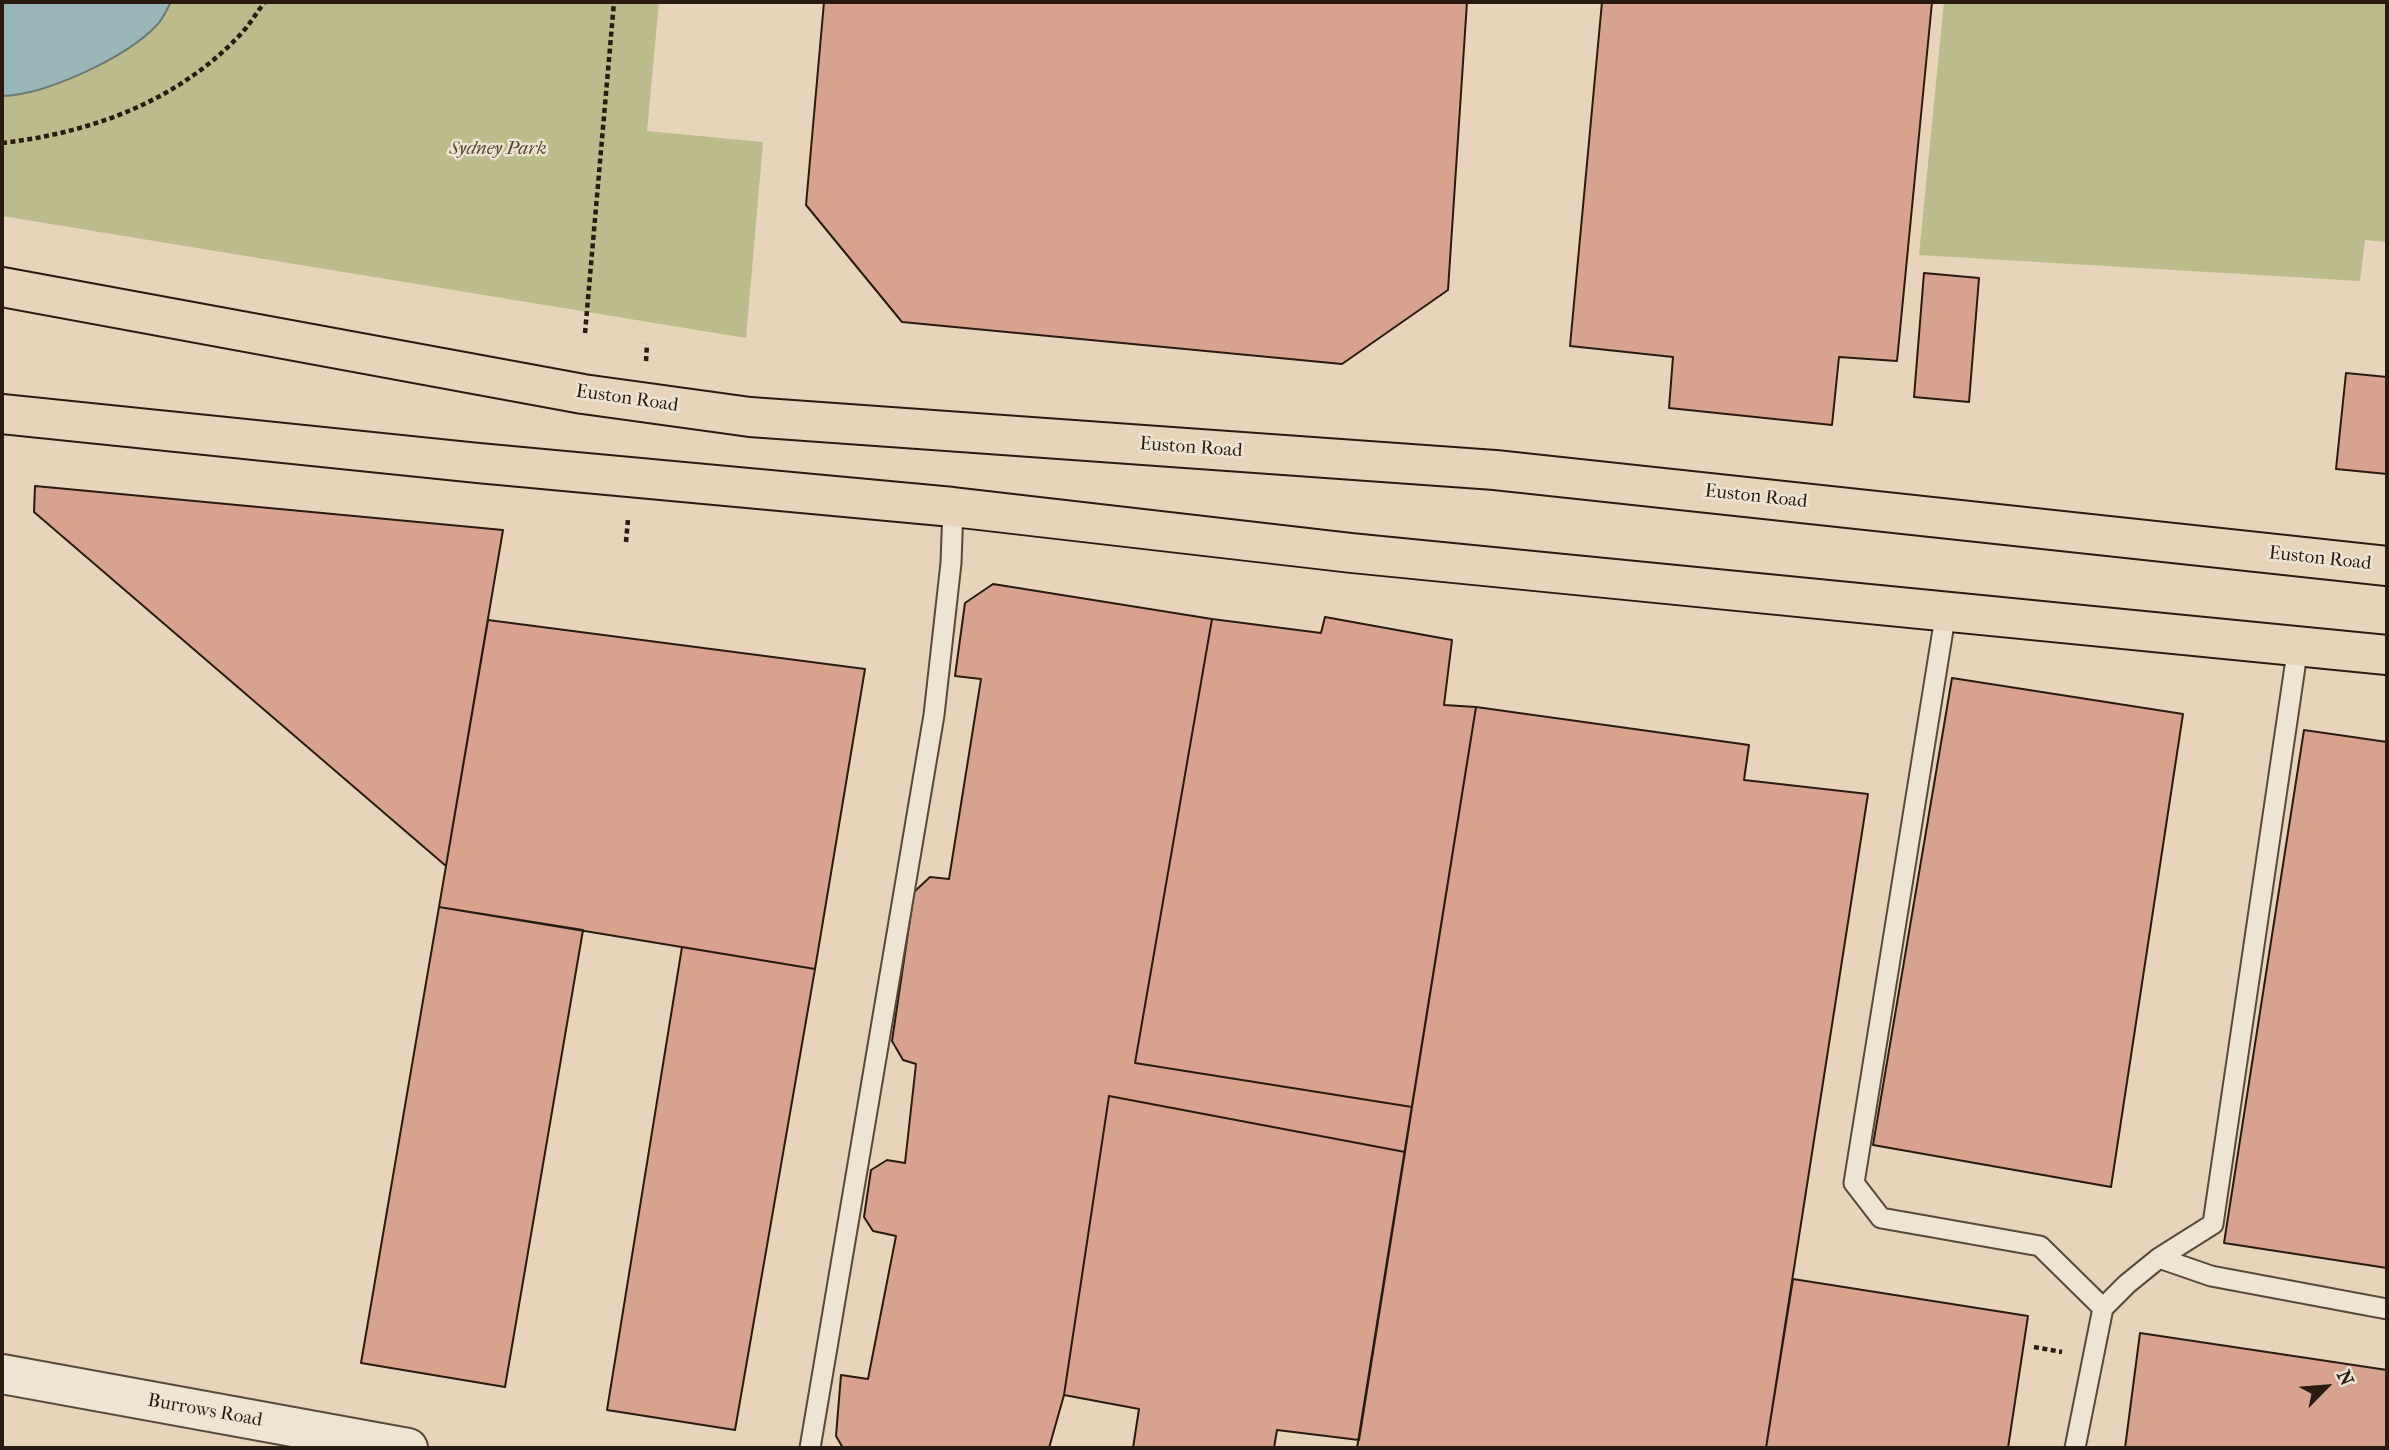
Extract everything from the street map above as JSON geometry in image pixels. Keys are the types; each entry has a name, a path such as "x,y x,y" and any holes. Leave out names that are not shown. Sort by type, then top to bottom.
{"main road":[{"name":"Euston Road","path":"2,287 583,394 750,417 1495,470 2387,566"},
{"path":"2,414 478,463 953,507 1352,553 2387,655"}],"street":[{"name":"Burrows Road","path":"2,1374 408,1448"}],"lane":[{"path":"810,1448 934,715 951,563 953,507"},
{"path":"1945,611 1854,1183 1881,1218 2040,1245 2102,1308"},
{"path":"2075,1448 2102,1308 2160,1258 2213,1224 2298,646"},
{"path":"2160,1258 2211,1276 2387,1309"}],"path":[{"path":"2,143 34,139 95,125 152,102 193,76 230,44 265,2"},
{"path":"585,333 614,2"},
{"path":"2034,1347 2093,1357"}],"green space":[{"name":"Sydney Park","path":"2,2 659,2 647,131 763,142 746,338 2,216"},
{"path":"1944,2 2387,2 2387,242 2365,240 2360,281 1919,255"}],"water":[{"path":"2,2 171,2 157,25 144,37 106,61 62,82 20,94 2,96"}],"building":[{"path":"824,2 1467,2 1448,290 1342,364 902,322 806,205"},
{"path":"1602,2 1932,2 1897,361 1839,357 1832,425 1669,408 1673,357 1570,346"},
{"path":"1924,273 1979,278 1969,402 1914,397"},
{"path":"2346,373 2387,377 2387,474 2336,469"},
{"path":"35,486 503,530 446,866 34,512"},
{"path":"993,584 1212,619 1135,1063 1412,1107 1405,1152 1109,1096 1064,1395 1049,1448 843,1448 836,1436 841,1375 868,1379 896,1236 873,1231 864,1217 871,1170 887,1160 905,1163 916,1064 903,1060 892,1041 914,892 930,877 949,879 981,679 955,676 965,603"},
{"path":"1325,617 1452,640 1444,705 1476,707 1412,1107 1135,1063 1212,619 1321,633"},
{"path":"488,620 865,669 815,969 439,907"},
{"path":"1952,678 2183,714 2111,1187 1873,1145"},
{"path":"1476,707 1749,745 1744,780 1868,794 1766,1448 1357,1448"},
{"path":"2304,730 2387,742 2387,1268 2224,1243"},
{"path":"439,907 583,930 505,1387 361,1363"},
{"path":"682,947 815,969 735,1430 607,1410"},
{"path":"1109,1096 1405,1152 1359,1440 1277,1430 1274,1448 1133,1448 1139,1409 1064,1395"},
{"path":"1793,1279 2028,1316 2008,1448 1766,1448"},
{"path":"2140,1333 2387,1370 2387,1448 2125,1448"}]}
